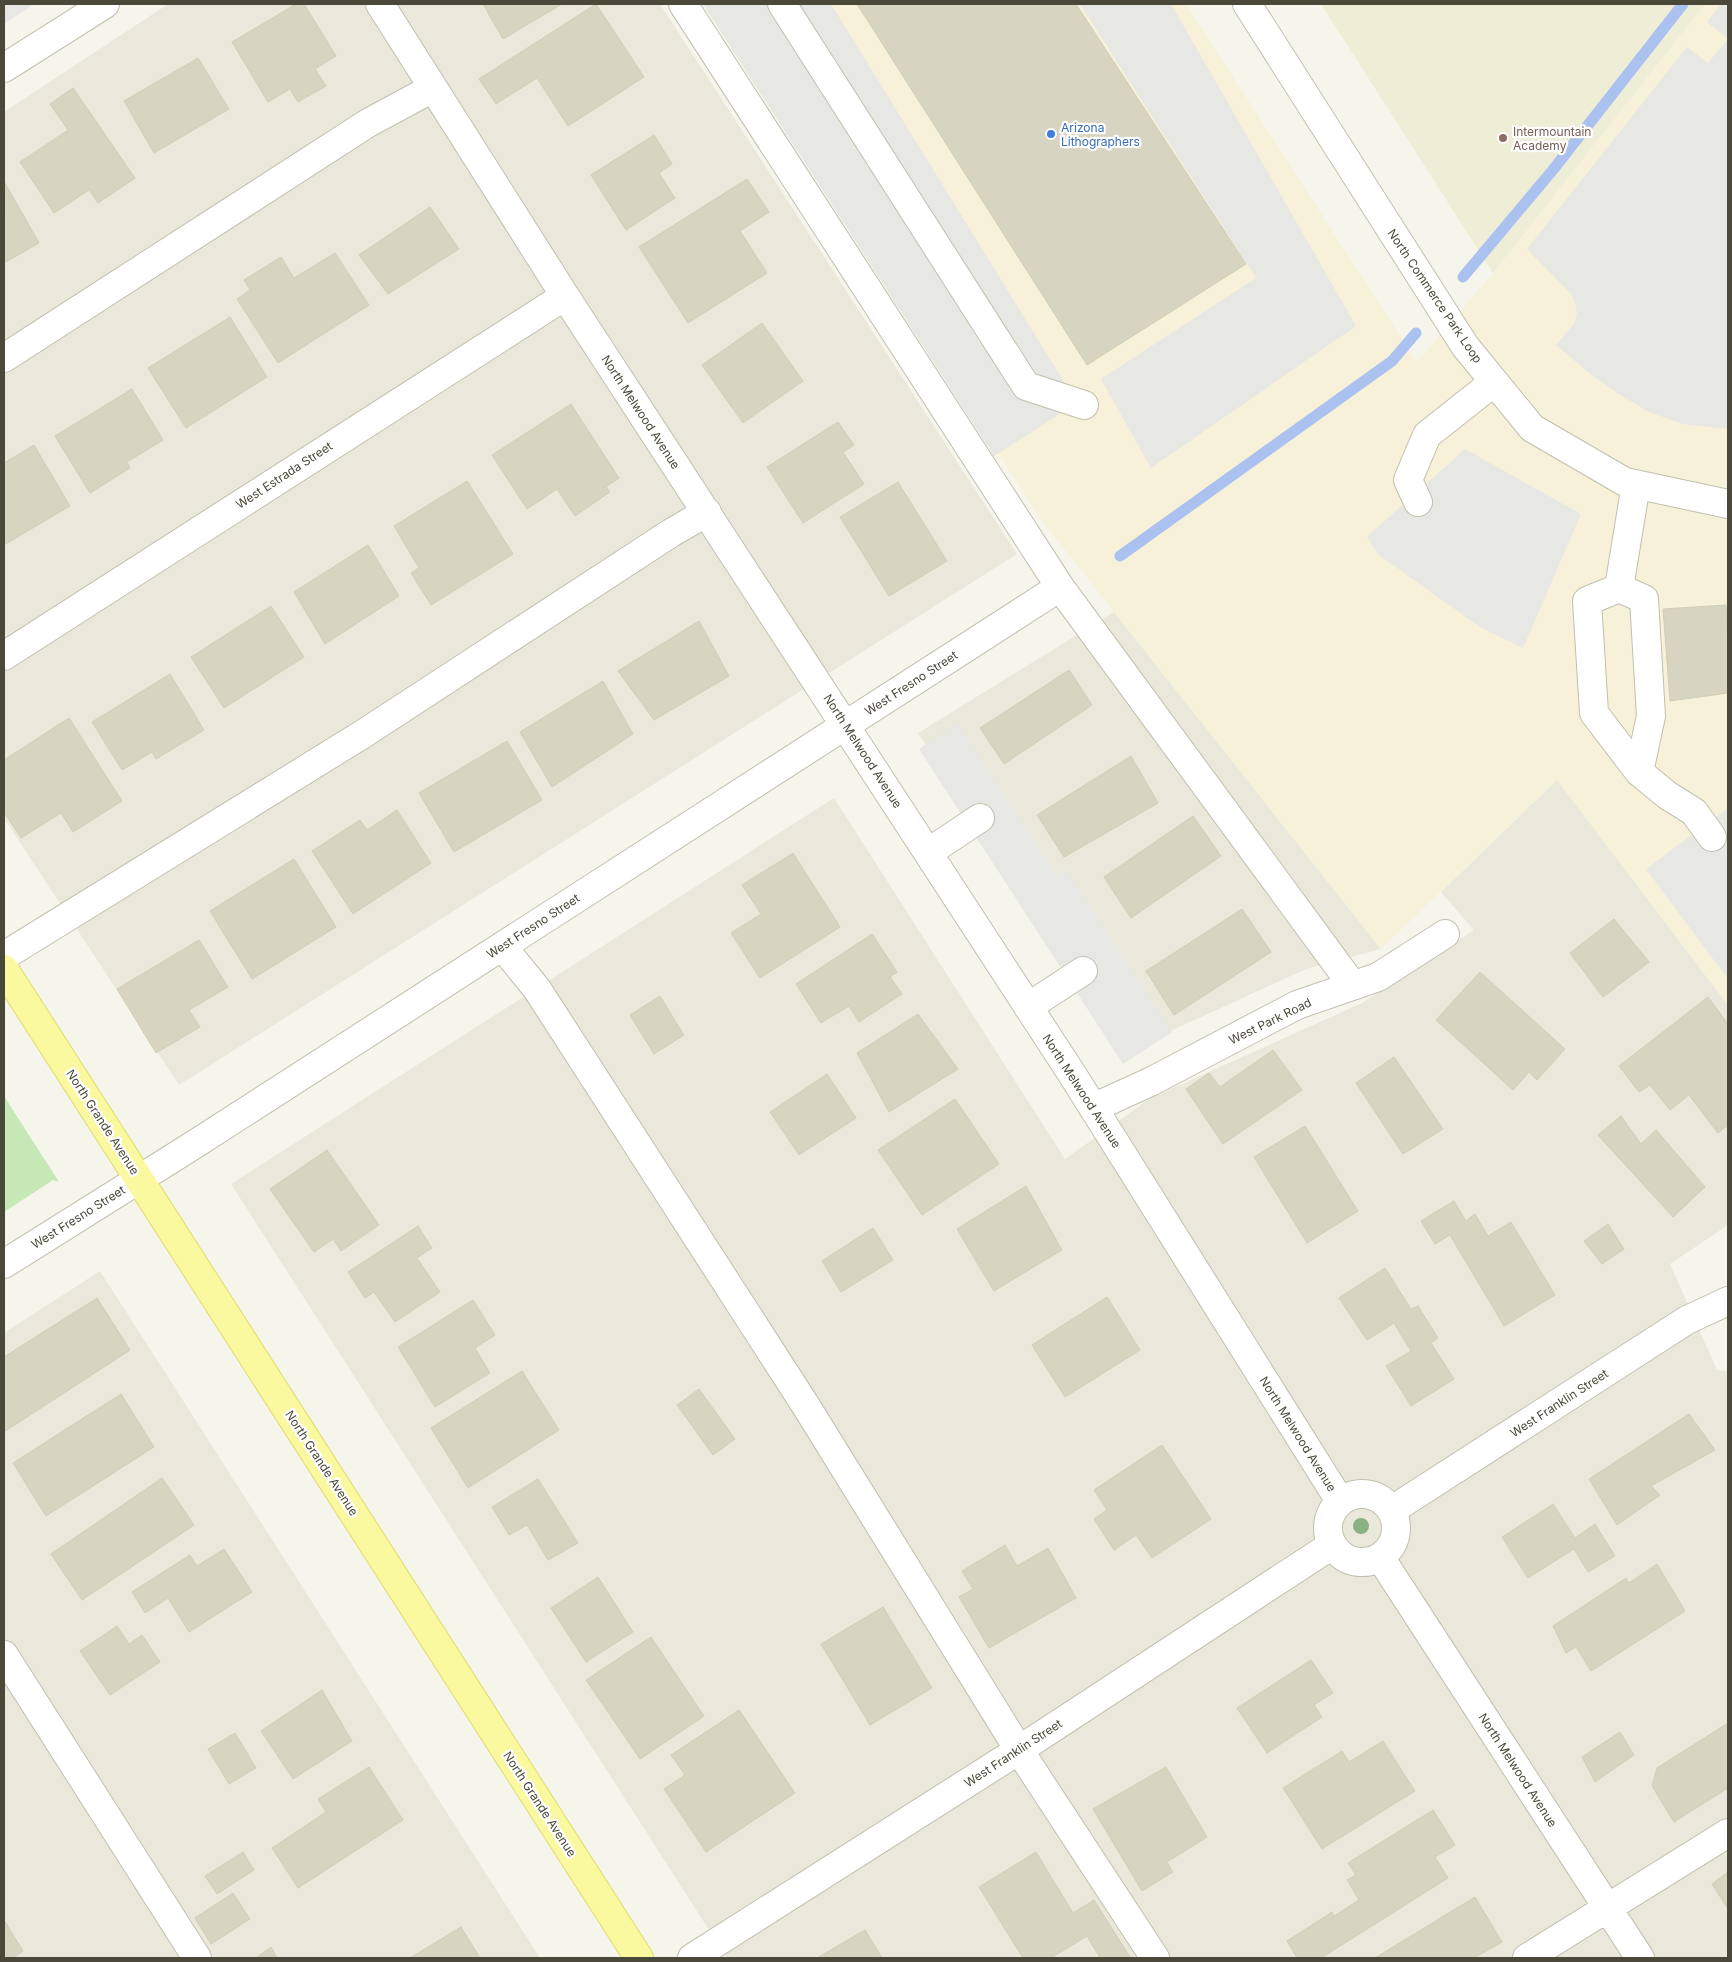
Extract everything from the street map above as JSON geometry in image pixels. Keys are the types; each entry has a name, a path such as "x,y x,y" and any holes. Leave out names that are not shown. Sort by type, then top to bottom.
{"main road":[{"name":"North Grande Avenue","path":"4,969 639,1958"}],"street":[{"path":"4,68 105,4"},
{"name":"North Melwood Avenue","path":"380,4 565,296 929,852 1093,1108 1340,1501"},
{"path":"683,4 1060,586 1354,986"},
{"path":"782,4 1026,386 1084,405"},
{"name":"North Commerce Park Loop","path":"1247,4 1465,346 1532,428 1625,482 1728,504"},
{"path":"4,358 368,123 433,88"},
{"name":"West Estrada Street","path":"4,656 565,296"},
{"path":"1418,502 1408,480 1427,435 1494,382"},
{"path":"1619,588 1636,484"},
{"path":"4,956 363,734 671,533 707,512"},
{"name":"West Fresno Street","path":"4,1264 1060,586"},
{"path":"1639,772 1651,716 1644,599 1619,588 1587,601 1594,713 1639,772 1667,795 1694,812 1712,837"},
{"path":"929,852 980,818"},
{"name":"West Park Road","path":"1093,1108 1152,1081 1297,1005 1378,977 1445,934"},
{"path":"502,946 542,998 806,1406 1018,1750 1155,1958"},
{"path":"1028,1007 1083,971"},
{"name":"West Franklin Street","path":"1392,1510 1687,1320 1728,1300"},
{"path":"1351,1495 1369,1495 1384,1502 1392,1510 1396,1520 1394,1541 1380,1558 1362,1563 1353,1562 1337,1553 1332,1546 1327,1526 1333,1508 1340,1501 1351,1495"},
{"name":"West Franklin Street","path":"692,1958 1018,1750 1332,1546"},
{"name":"North Melwood Avenue","path":"1380,1558 1640,1958"},
{"path":"4,1656 198,1958"},
{"path":"1528,1958 1728,1832"}],"shaded area":[{"path":"4,4 34,4 4,24"},
{"path":"168,4 660,4 1017,554 179,1085 4,818 4,112"},
{"path":"703,4 831,4 1077,403 994,456"},
{"path":"705,4 1186,4 1417,362 1493,273 1705,4 1728,4 1728,1005 1557,780 1381,949 1043,522"},
{"path":"1080,4 1171,4 1356,326 1151,468 1101,379 1256,278"},
{"name":"Intermountain Academy","path":"1321,4 1705,4 1493,273"},
{"path":"1721,4 1728,4 1728,39 1707,22"},
{"path":"1728,39 1728,429 1683,424 1649,412 1617,393 1556,345 1575,323 1577,313 1575,302 1571,294 1527,249 1687,47 1708,63"},
{"path":"1465,449 1581,514 1523,648 1480,627 1379,555 1367,537"},
{"path":"1114,612 1381,949 1306,969 1127,1051 918,733"},
{"path":"958,723 1056,875 1066,869 1172,1032 1123,1064 919,749"},
{"path":"1557,780 1728,1005 1728,1225 1670,1264 1717,1370 1728,1371 1728,1958 727,1958 231,1184 834,798 1065,1159 1149,1099 1362,1003 1474,930 1441,892"},
{"path":"1728,808 1728,979 1646,869"},
{"path":"100,1271 540,1958 4,1958 4,1333"}],"green space":[{"path":"4,1096 59,1182 53,1180 4,1212"}],"building":[{"path":"296,4 304,4 336,56 315,69 326,86 298,102 290,89 268,102 232,42"},
{"path":"483,4 562,4 503,39"},
{"path":"596,4 644,77 568,126 537,78 496,104 479,79"},
{"name":"Arizona Lithographers","path":"857,4 1076,4 1246,264 1087,365"},
{"path":"198,58 229,109 154,153 124,101"},
{"path":"73,88 135,178 98,203 89,190 54,213 20,162 68,130 50,104"},
{"path":"654,135 672,164 659,173 675,198 626,230 591,175"},
{"path":"747,179 769,212 740,231 767,273 688,323 639,247"},
{"path":"5,183 39,243 6,262 4,259"},
{"path":"430,207 459,249 388,294 359,255"},
{"path":"335,253 369,305 278,363 237,299 250,290 244,280 281,257 294,278"},
{"path":"230,317 267,377 186,428 148,368"},
{"path":"762,323 803,381 743,423 702,365"},
{"path":"132,389 163,440 127,462 130,468 90,493 55,436"},
{"path":"571,404 619,478 606,487 610,492 575,516 557,489 527,509 492,455"},
{"path":"838,422 854,445 843,452 864,484 803,523 767,467"},
{"path":"34,445 70,506 4,545 4,463"},
{"path":"467,481 513,554 431,605 411,573 419,568 394,526"},
{"path":"898,482 947,561 889,596 840,517"},
{"path":"368,545 399,596 325,644 294,592"},
{"path":"1726,605 1728,693 1670,701 1663,609"},
{"path":"271,606 304,657 224,708 191,657"},
{"path":"699,621 729,676 654,720 618,671"},
{"path":"1069,670 1092,705 1004,764 980,728"},
{"path":"170,674 204,730 156,759 152,752 122,770 92,722"},
{"path":"603,681 633,734 552,787 520,732"},
{"path":"69,718 122,801 73,832 61,813 21,838 4,812 4,760"},
{"path":"507,741 542,800 454,852 419,793"},
{"path":"1131,756 1158,803 1064,857 1037,815"},
{"path":"397,810 431,863 353,914 312,851 360,820 367,830"},
{"path":"1193,816 1221,856 1131,918 1104,877"},
{"path":"793,853 840,927 760,978 731,933 761,914 742,885"},
{"path":"294,859 336,927 252,979 210,911"},
{"path":"1242,909 1271,952 1174,1015 1146,971"},
{"path":"1614,919 1649,962 1603,997 1570,953"},
{"path":"872,934 897,972 890,977 902,994 859,1022 849,1006 821,1023 796,984"},
{"path":"199,940 228,987 189,1010 200,1027 156,1053 117,989"},
{"path":"1480,972 1565,1049 1537,1080 1529,1072 1513,1090 1436,1020"},
{"path":"660,996 684,1035 654,1054 630,1015"},
{"path":"1708,997 1728,1024 1728,1125 1718,1133 1689,1095 1670,1110 1650,1085 1639,1092 1619,1066"},
{"path":"918,1014 958,1069 889,1112 857,1053"},
{"path":"1273,1050 1302,1090 1223,1144 1186,1089 1209,1073 1220,1087"},
{"path":"1394,1057 1443,1129 1403,1154 1356,1083"},
{"path":"827,1074 856,1118 799,1155 770,1112"},
{"path":"955,1099 999,1164 922,1215 878,1150"},
{"path":"1621,1116 1641,1144 1656,1130 1705,1187 1673,1217 1598,1135"},
{"path":"1305,1126 1358,1211 1307,1243 1254,1157"},
{"path":"327,1150 379,1225 341,1251 333,1239 314,1252 270,1189"},
{"path":"1026,1186 1062,1250 994,1291 957,1229"},
{"path":"1454,1201 1466,1221 1475,1214 1488,1236 1511,1222 1555,1295 1504,1326 1450,1235 1435,1244 1421,1221"},
{"path":"1608,1224 1624,1249 1602,1264 1584,1241"},
{"path":"418,1226 432,1248 417,1258 440,1292 395,1322 374,1292 365,1298 348,1272"},
{"path":"873,1228 893,1260 841,1292 822,1261"},
{"path":"1385,1268 1411,1309 1418,1306 1438,1338 1431,1343 1454,1379 1411,1406 1386,1366 1411,1351 1394,1323 1367,1340 1339,1298"},
{"path":"1107,1297 1140,1350 1065,1397 1032,1345"},
{"path":"97,1298 130,1350 4,1432 4,1357"},
{"path":"473,1300 495,1335 475,1348 490,1373 435,1407 398,1347"},
{"path":"522,1371 559,1430 468,1488 431,1428"},
{"path":"699,1389 735,1439 713,1455 677,1405"},
{"path":"121,1394 154,1447 46,1516 13,1463"},
{"path":"1689,1414 1715,1450 1651,1486 1660,1495 1617,1525 1589,1479"},
{"path":"1162,1445 1211,1519 1152,1558 1136,1535 1114,1550 1094,1519 1107,1510 1094,1490"},
{"path":"162,1478 194,1525 82,1600 51,1554"},
{"path":"538,1479 578,1543 548,1560 527,1525 509,1535 492,1507"},
{"path":"1553,1504 1575,1538 1595,1524 1615,1556 1588,1572 1574,1549 1528,1578 1502,1537"},
{"path":"1005,1545 1017,1566 1048,1548 1076,1598 989,1648 959,1597 973,1589 962,1571"},
{"path":"224,1549 252,1592 189,1632 168,1598 145,1613 132,1592 190,1555 197,1566"},
{"path":"1657,1564 1685,1611 1591,1671 1576,1647 1566,1653 1553,1626 1626,1578 1629,1583"},
{"path":"598,1577 633,1632 586,1662 551,1608"},
{"path":"883,1607 932,1688 870,1725 821,1644"},
{"path":"117,1626 129,1644 142,1635 160,1662 110,1695 80,1651"},
{"path":"651,1637 704,1716 640,1759 586,1680"},
{"path":"1311,1660 1333,1693 1314,1705 1322,1717 1267,1753 1237,1708"},
{"path":"322,1690 352,1741 293,1779 261,1731"},
{"path":"739,1710 795,1793 706,1852 664,1789 685,1775 671,1755"},
{"path":"1728,1723 1728,1788 1674,1822 1652,1786 1657,1768"},
{"path":"1620,1732 1634,1755 1595,1782 1582,1757"},
{"path":"235,1733 256,1768 229,1784 208,1749"},
{"path":"1383,1741 1415,1791 1322,1849 1283,1788 1342,1751 1349,1762"},
{"path":"369,1767 403,1820 298,1888 272,1848 326,1812 318,1799"},
{"path":"1166,1767 1207,1837 1167,1862 1173,1872 1142,1891 1093,1809"},
{"path":"1433,1810 1455,1845 1435,1857 1448,1878 1321,1958 1297,1958 1287,1941 1332,1912 1334,1916 1359,1900 1347,1880 1356,1875 1348,1863"},
{"path":"243,1852 254,1870 217,1894 205,1876"},
{"path":"1036,1852 1073,1913 1094,1900 1130,1957 1100,1958 1087,1936 1051,1958 1023,1958 979,1887"},
{"path":"1728,1872 1728,1909 1712,1884"},
{"path":"233,1893 250,1919 211,1944 195,1918"},
{"path":"1475,1897 1502,1942 1474,1958 1375,1958"},
{"path":"4,1920 23,1951 13,1958 4,1958"},
{"path":"461,1927 480,1958 410,1958"},
{"path":"865,1930 882,1958 817,1958"},
{"path":"271,1947 277,1958 256,1958"}],"waterway":[{"path":"1463,277 1552,171 1683,4"},
{"path":"1120,556 1392,361 1416,333"}],"place":[{"name":"Arizona Lithographers","path":"1051,134"},
{"name":"Intermountain Academy","path":"1503,138"}]}
